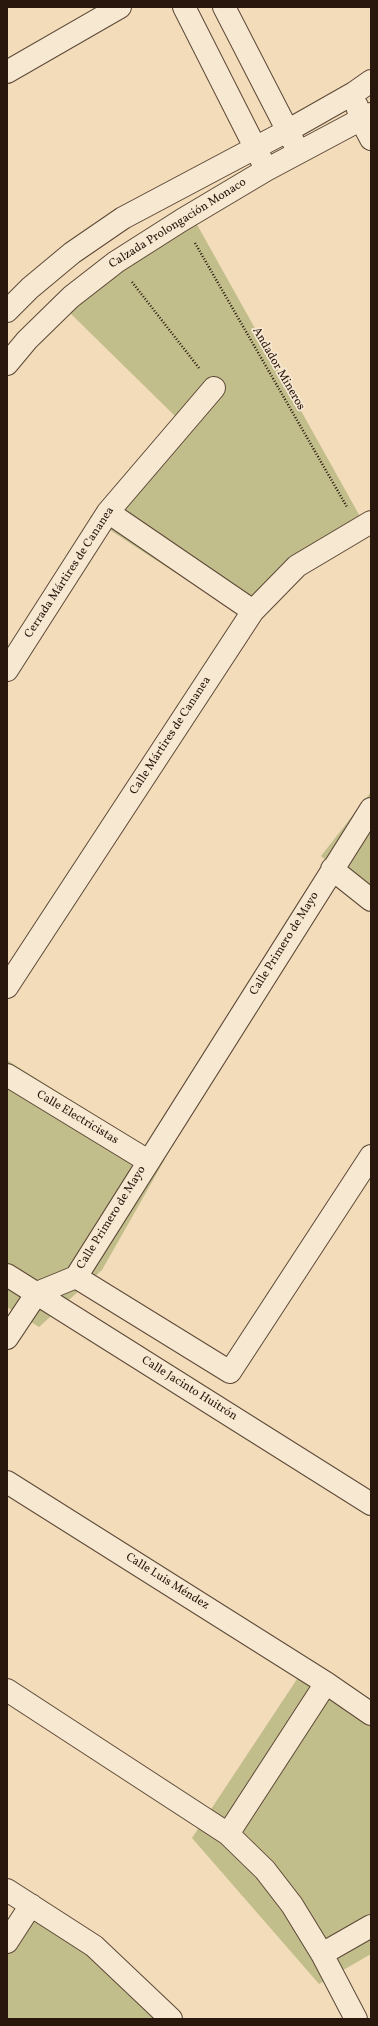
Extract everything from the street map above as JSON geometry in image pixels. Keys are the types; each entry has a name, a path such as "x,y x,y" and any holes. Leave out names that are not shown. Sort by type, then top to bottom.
{"street":[{"path":"7,72 120,7"},
{"path":"184,7 266,170"},
{"path":"224,7 287,131 300,153"},
{"path":"7,312 30,288 72,253 123,218 287,131 362,87 368,124"},
{"name":"Calzada Prolongación Monaco","path":"7,364 27,340 71,297 116,262 182,220 266,170 300,153 368,124"},
{"name":"Cerrada Mártires de Cananea","path":"7,670 108,512 214,388"},
{"path":"108,512 253,611"},
{"name":"Calle Mártires de Cananea","path":"7,987 253,611 297,566 365,525"},
{"name":"Calle Primero de Mayo","path":"371,809 76,1277 230,1372 371,1156"},
{"path":"332,869 371,900"},
{"name":"Calle Electricistas","path":"7,1075 148,1161"},
{"name":"Calle Jacinto Huitrón","path":"7,1275 371,1504"},
{"path":"7,1338 37,1293 76,1277"},
{"name":"Calle Luis Méndez","path":"7,1482 326,1683 371,1714"},
{"path":"228,1834 326,1683"},
{"path":"7,1690 228,1834 265,1870 292,1905 322,1954 356,2019"},
{"path":"7,1890 94,1946 171,2019"},
{"path":"7,1942 31,1905"},
{"path":"322,1954 371,1926"}],"path":[{"name":"Andador Mineros","path":"182,220 365,525"},
{"path":"116,262 214,388"}],"shaded area":[{"path":"195,221 362,520 243,617 90,517 178,419 69,312 113,272"},
{"path":"371,792 371,903 321,856"},
{"path":"7,1060 165,1159 102,1270 39,1327 7,1307"},
{"path":"301,1673 365,1717 371,1725 371,1954 319,1984 192,1838"},
{"path":"34,1912 93,1950 164,2019 7,2019 7,1949"}]}
